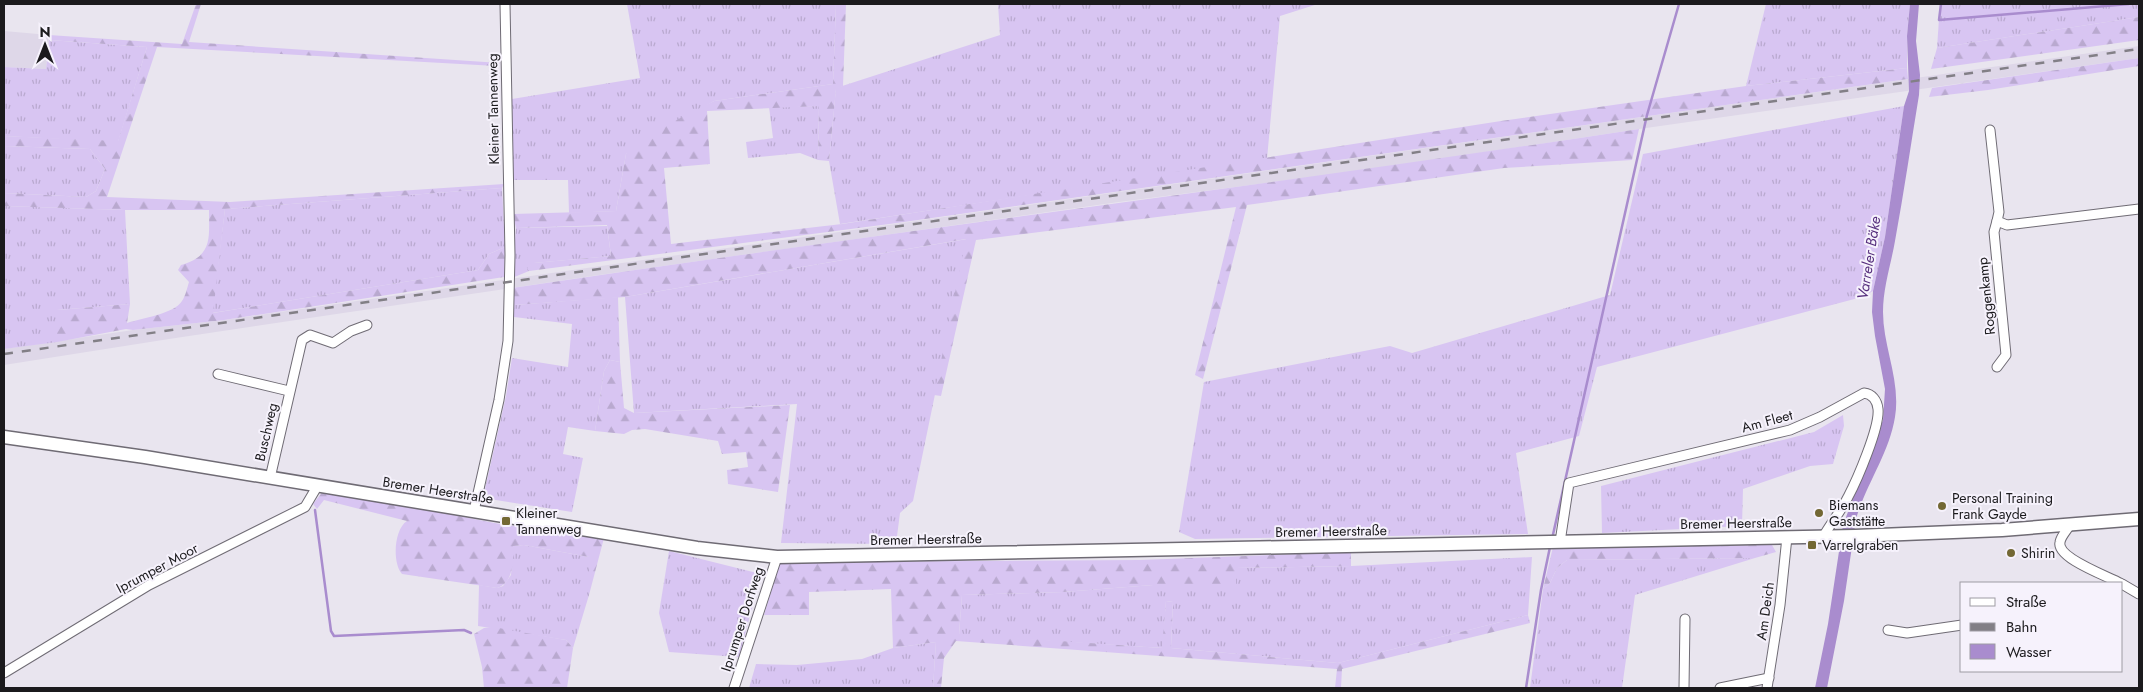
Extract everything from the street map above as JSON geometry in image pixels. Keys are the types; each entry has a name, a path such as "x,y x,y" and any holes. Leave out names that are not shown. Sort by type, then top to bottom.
{"main road":[{"name":"Bremer Heerstraße","path":"4,437 146,457 697,548 776,557 1840,537 2002,530 2139,519"}],"street":[{"name":"Kleiner Tannenweg","path":"474,511 499,400 508,341 510,255 504,4"},
{"name":"Roggenkamp","path":"1990,130 1999,212 1994,232 2006,355 1998,367"},
{"path":"1997,221 2007,225 2139,209"},
{"name":"Buschweg","path":"270,478 302,340 312,335 333,343 351,330 367,324"},
{"name":"Buschweg","path":"218,374 289,391"},
{"name":"Am Fleet","path":"1554,542 1569,483 1790,430 1820,417 1864,393 1870,394 1878,407 1878,417 1872,436 1848,497 1823,537"},
{"name":"Iprumper Moor","path":"4,673 149,585 305,507 318,485"},
{"path":"2070,525 2060,543 2060,548 2066,557 2082,564 2104,580"},
{"name":"Am Deich","path":"1767,688 1788,537"},
{"name":"Iprumper Dorfweg","path":"734,688 776,557"},
{"path":"2123,585 2139,594"},
{"path":"1684,688 1685,620"},
{"path":"1888,630 1907,633 1960,625"},
{"path":"1720,688 1769,678"}],"shaded area":[{"path":"4,31 49,35 46,69 4,67"},
{"path":"2139,46 2139,58 1639,129 1381,168 1119,202 592,276 4,365 4,349 133,330 224,320"}],"green space":[{"path":"196,4 201,4 189,42 500,63 496,66 157,47 107,197 230,202 504,184 502,188 225,209 213,313 478,270 489,254 505,247 504,277 224,320 133,330 126,329 57,342 57,310 130,304 127,323 157,315 178,305 185,296 189,282 178,270 181,265 199,257 204,251 209,237 209,210 125,210 4,206 4,193 86,197 96,191 105,169 90,149 4,146 4,136 118,141 147,47 49,40 49,35 182,44"},
{"path":"627,4 836,4 833,84 714,101 626,154 616,211 569,213 568,180 512,180 512,99 640,78"},
{"path":"836,4 846,4 843,86 836,89 829,161 818,160 819,106 707,111 710,164 664,168 671,244 842,224 1501,121 1746,86 1907,68 1908,79 897,223 529,271 527,268 533,263 611,256 607,225 516,228 513,214 616,211 626,154 639,139 714,101 833,84"},
{"path":"998,4 1318,4 1280,16 1267,159 840,224 829,161 836,88 1000,35"},
{"path":"1766,4 1910,4 1907,68 1746,86"},
{"path":"1940,4 2139,4 2139,17 1937,48"},
{"path":"2139,17 2139,40 1931,69 1937,48"},
{"path":"49,40 147,47 118,142 4,136 4,67 46,69"},
{"path":"2139,58 2139,66 1988,90 1929,97 1932,88"},
{"path":"819,106 818,160 800,153 748,158 746,142 773,138 769,107"},
{"path":"1904,106 1885,237 1873,291 1862,297 1597,367 1579,436 1516,453 1528,534 1195,539 1179,532 1204,382 1390,346 1412,353 1610,295 1643,154"},
{"path":"1639,129 1632,160 1504,168 1247,205 1203,379 1195,375 1236,207 976,240 941,396 934,395 966,239 625,297 514,305 512,288"},
{"path":"4,146 90,149 105,169 96,191 86,197 4,193"},
{"path":"502,188 505,247 489,254 478,270 212,313 225,209"},
{"path":"4,206 125,210 130,304 57,310 57,342 4,349"},
{"path":"607,226 611,256 534,263 528,268 529,271 512,278 516,228"},
{"path":"967,239 913,501 900,513 896,544 781,543 797,404 634,413 625,297"},
{"path":"618,297 620,362 610,360 604,371 595,431 568,427 563,454 583,458 572,512 483,498 506,396 512,358 568,367 572,324 514,317 514,305"},
{"path":"610,360 620,362 624,408 634,413 790,405 778,492 728,484 727,470 748,467 746,452 722,454 718,441 645,429 632,430 624,434 595,431 604,371"},
{"path":"1843,415 1844,426 1833,464 1810,466 1743,489 1742,526 1602,533 1601,486 1814,432"},
{"path":"324,490 500,524 604,538 589,595 589,557 524,545 513,546 513,564 509,577 502,586 497,588 402,574 397,562 396,546 399,531 407,521 324,500 317,509 313,504"},
{"path":"524,545 589,557 589,595 573,648 566,640 478,626 479,585 497,588 503,586 511,575 513,546"},
{"path":"1772,545 1776,552 1755,558 1567,560 1557,568 1550,583 1543,589 1553,547"},
{"path":"669,551 761,574 739,657 669,652 659,613"},
{"path":"1351,552 1351,566 1236,568 1236,585 1153,585 1063,592 962,595 959,634 1162,648 1166,601 1173,602 1171,648 1338,663 1528,615 1530,623 1342,669 1341,688 1335,688 1337,669 956,641 944,658 941,688 933,688 936,642 893,648 891,589 809,592 809,615 764,615 780,562 1140,560"},
{"path":"1532,557 1528,615 1338,663 1171,648 1173,602 1166,601 1163,648 959,635 962,595 1063,592 1153,585 1236,585 1236,568 1351,566"},
{"path":"1755,558 1635,595 1622,688 1530,688 1543,589 1550,583 1557,568 1567,560"},
{"path":"493,627 566,640 573,648 567,688 484,688 482,667 474,634 484,628"},
{"path":"936,642 933,688 749,688 756,664 797,665 862,659 893,648"}],"water":[{"path":"1910,4 1919,4 1916,41 1920,75 1919,95 1883,303 1884,325 1896,390 1895,417 1888,444 1865,493 1856,519 1844,601 1827,688 1815,688 1828,624 1843,525 1883,420 1885,389 1872,312 1873,291 1885,237 1904,106 1909,91 1907,36"}],"waterway":[{"path":"1552,539 1647,115 1679,4"},
{"path":"1941,4 1939,20 2129,4"},
{"path":"315,510 331,631 334,636 464,630 471,633"},
{"path":"1526,688 1541,590 1550,547"}],"railway":[{"path":"4,354 2139,49"}],"place":[{"name":"Personal Training Frank Gayde","path":"1942,506"},
{"name":"Biemans Gaststätte","path":"1819,513"},
{"name":"Kleiner Tannenweg","path":"506,521"},
{"name":"Varrelgraben","path":"1812,545"},
{"name":"Shirin","path":"2011,553"}],"water label":[{"name":"Varreler Bäke","path":"1869,258"}]}
